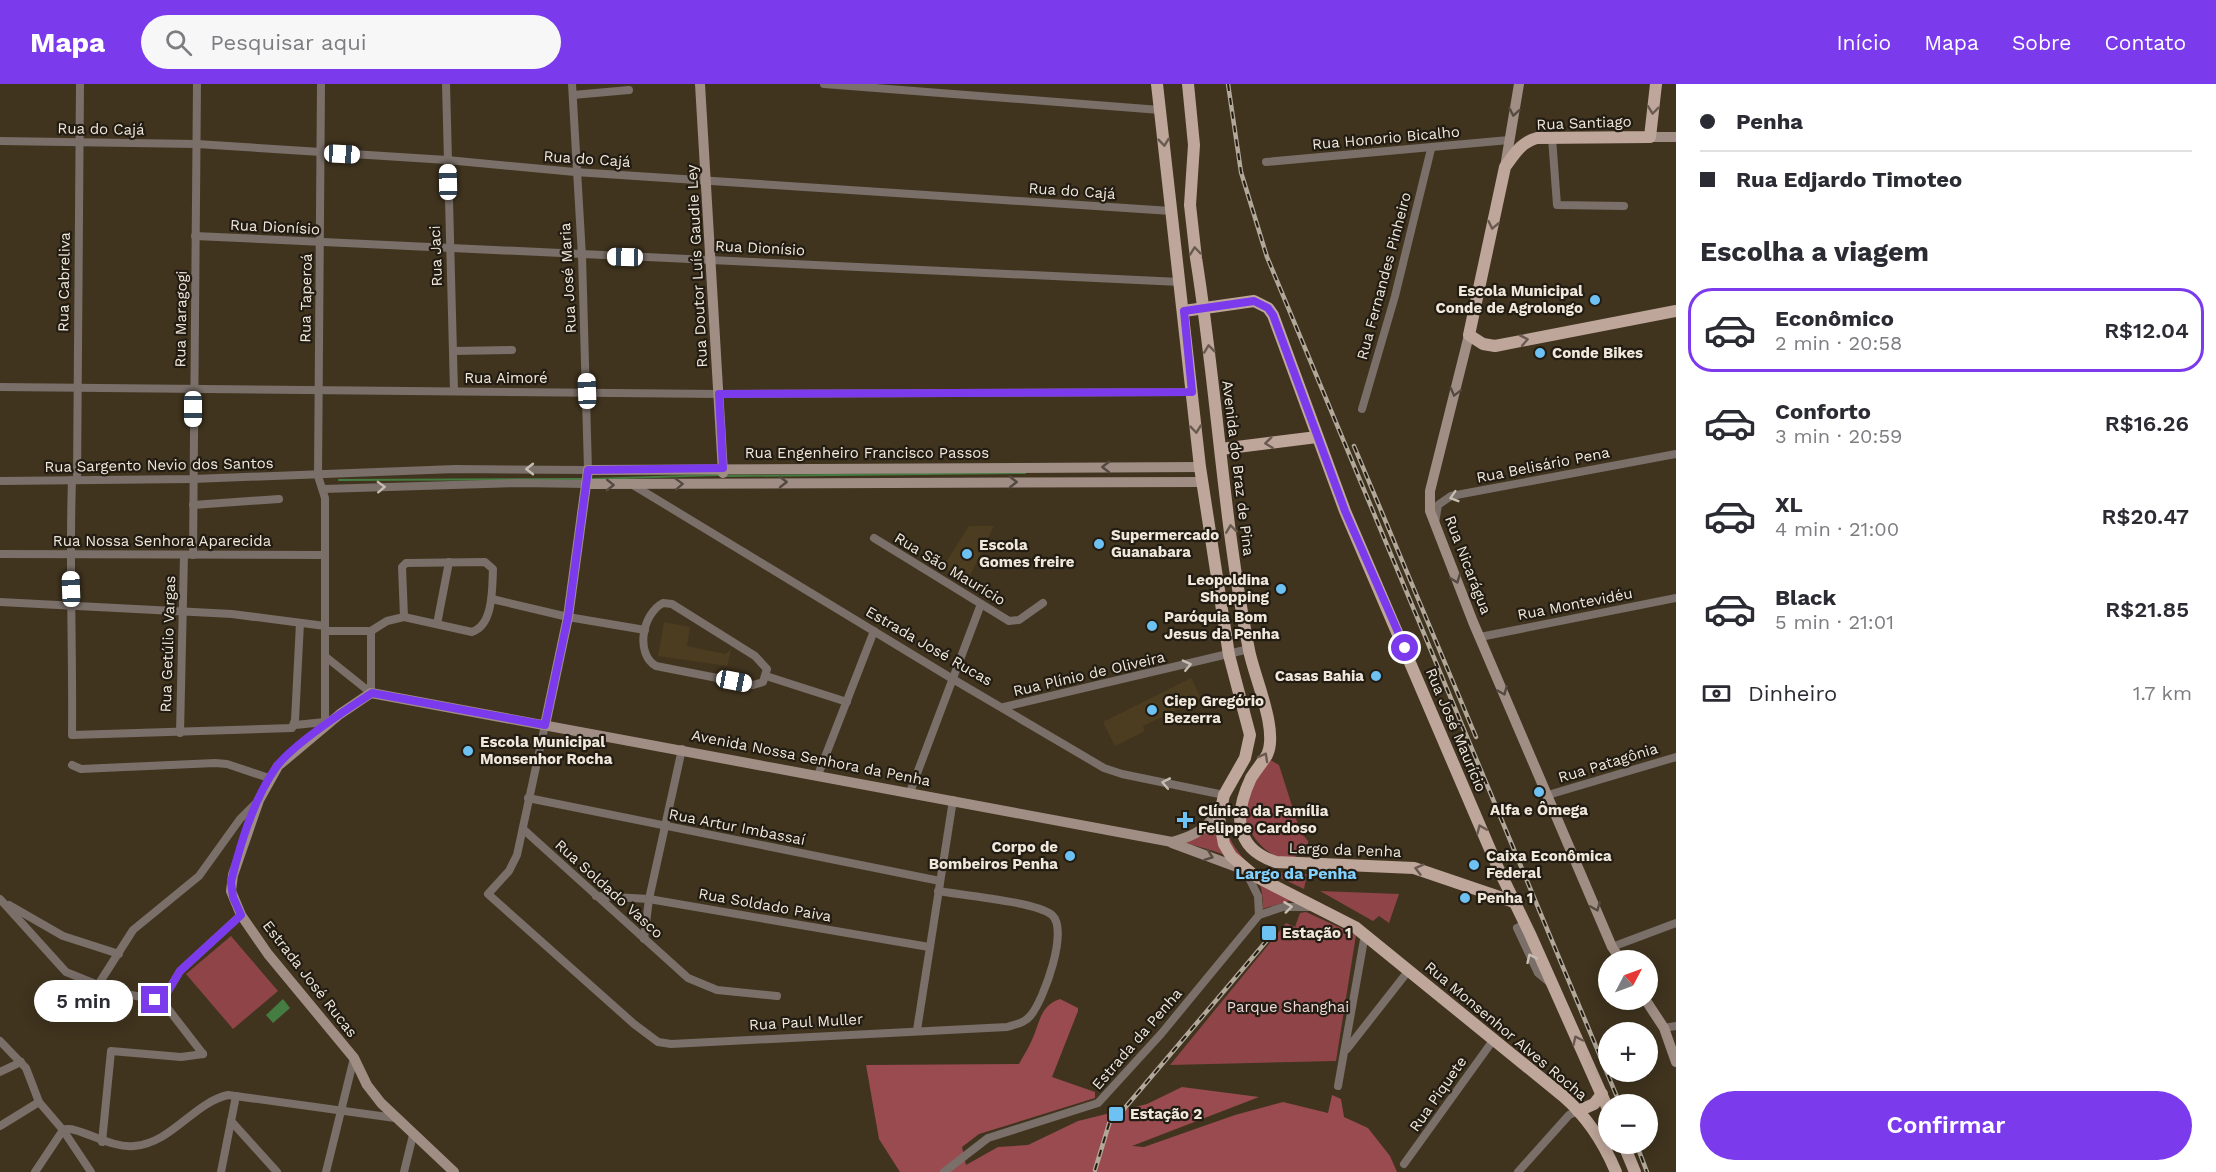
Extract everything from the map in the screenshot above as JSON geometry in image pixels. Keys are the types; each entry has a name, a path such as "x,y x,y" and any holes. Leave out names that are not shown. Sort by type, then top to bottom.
{"main road":[{"path":"1157,84 1202,482 1229,655 1250,735 1245,758 1224,795 1219,818 1222,838 1231,856 1245,870 1319,907 1365,934"},
{"name":"Avenida do Braz de Pina","path":"1188,84 1194,145 1190,205 1221,449 1248,649 1271,737 1267,754 1253,775 1241,801 1240,810"},
{"path":"1650,137 1656,84"},
{"name":"Rua Santiago","path":"1505,167 1528,140 1650,137"},
{"name":"Rua Nicarágua","path":"1469,335 1505,167"},
{"name":"Rua José Maurício","path":"1184,311 1254,301 1268,308 1345,511 1514,902 1521,926 1552,984 1602,1094"},
{"path":"1469,335 1478,342 1495,346 1676,310"},
{"path":"1221,449 1317,437"},
{"name":"Largo da Penha","path":"1240,810 1239,820 1245,840 1268,860 1298,865 1414,868 1514,902"},
{"name":"Rua Monsenhor Alves Rocha","path":"1365,934 1578,1111 1601,1142 1615,1168"},
{"path":"1578,1111 1594,1104 1598,1099"},
{"path":"1628,1154 1635,1172"}],"street":[{"name":"Rua Cabreliva","path":"80,84 76,388 70,554 72,735 180,733"},
{"name":"Rua Maragogi","path":"194,555 193,391 197,84"},
{"name":"Rua Taperoá","path":"318,476 321,84"},
{"name":"Rua Jaci","path":"446,84 454,391"},
{"name":"Rua José Maria","path":"572,84 575,172 582,256 588,477"},
{"name":"Rua Doutor Luís Gaudie Ley","path":"700,84 724,475"},
{"path":"824,84 1160,110"},
{"name":"Rua Nicarágua","path":"1505,167 1519,84"},
{"path":"573,94 629,90"},
{"name":"Rua Santiago","path":"1650,137 1676,137"},
{"path":"1552,138 1557,204 1624,206"},
{"name":"Rua Honorio Bicalho","path":"1266,162 1431,149 1509,140"},
{"name":"Rua do Cajá","path":"0,141 197,144 447,160 575,172 1171,211"},
{"name":"Rua Fernandes Pinheiro","path":"1362,409 1395,296 1431,149"},
{"name":"Rua Dionísio","path":"195,236 582,256 711,259 1180,282"},
{"name":"Rua Nicarágua","path":"1469,335 1429,501 1435,525 1480,638 1614,950"},
{"path":"453,351 512,350"},
{"name":"Rua Aimoré","path":"0,387 193,391 587,391 719,394 1192,392"},
{"name":"Rua Belisário Pena","path":"1435,525 1438,505 1451,496 1676,454"},
{"name":"Rua Engenheiro Francisco Passos","path":"954,475 1200,466"},
{"path":"1165,467 1165,482"},
{"name":"Rua Engenheiro Francisco Passos","path":"318,476 455,469 588,477 633,485 724,475"},
{"name":"Rua Engenheiro Francisco Passos","path":"323,489 518,483 588,477 724,475 954,475 1202,482"},
{"path":"180,733 286,730 295,723 325,724 326,629 323,555 325,498 318,476"},
{"name":"Rua Sargento Nevio dos Santos","path":"0,481 318,476"},
{"path":"523,829 568,617 588,477"},
{"name":"Estrada José Rucas","path":"633,485 951,678 1004,707 1072,751 1104,768 1224,795"},
{"path":"193,505 279,499"},
{"name":"Rua São Maurício","path":"874,538 981,604 1013,621 1043,603"},
{"name":"Rua Nossa Senhora Aparecida","path":"0,554 323,555"},
{"name":"Rua Getúlio Vargas","path":"180,733 184,555"},
{"path":"0,602 182,611 300,622 326,629 370,631 387,621 404,616 477,631 483,625 492,599 493,569 489,564 449,562 403,566 404,616"},
{"path":"437,624 449,562"},
{"name":"Rua Montevidéu","path":"1480,638 1676,598"},
{"path":"492,599 568,617 645,630"},
{"path":"663,603 672,604 755,656 766,666 766,676 760,684 753,685 656,666 646,659 645,630 655,608 663,603"},
{"path":"910,792 951,678 981,604"},
{"path":"295,723 300,622"},
{"path":"370,631 372,693"},
{"path":"818,776 874,631"},
{"name":"Rua Plínio de Oliveira","path":"1004,707 1248,649"},
{"path":"326,657 372,693"},
{"path":"766,676 847,702"},
{"name":"Estrada José Rucas","path":"372,693 325,724 285,757 269,778 259,800 231,882 233,897 241,915 273,961 354,1058 368,1085 395,1118 454,1172"},
{"name":"Avenida Nossa Senhora da Penha","path":"372,693 1172,842"},
{"path":"644,939 649,899 682,749"},
{"name":"Rua Patagônia","path":"1548,795 1676,757"},
{"path":"72,765 81,769 215,763 227,764 269,778"},
{"path":"1172,842 1202,830 1216,814 1224,795"},
{"name":"Rua Artur Imbassaí","path":"528,798 940,881"},
{"path":"98,985 133,930 198,876 240,819 259,800"},
{"path":"917,1030 928,947 953,800"},
{"name":"Rua Soldado Vasco","path":"523,829 681,972 704,987 777,996"},
{"name":"Rua Paul Muller","path":"523,829 517,855 509,871 489,891 489,897 658,1042 682,1044 1007,1026 1024,1022 1037,1006 1053,965 1058,926 1050,913 1039,908 938,891"},
{"path":"1172,842 1245,870 1258,896 1258,915 1283,907 1319,907"},
{"name":"Rua Soldado Paiva","path":"596,896 649,899 928,947"},
{"path":"3,901 63,936 119,954"},
{"path":"3,901 66,972 116,992 162,1001 204,1054 181,1057 111,1051 102,1142"},
{"path":"162,1001 180,971 241,915"},
{"name":"Estrada da Penha","path":"944,1172 988,1138 1098,1103 1161,1034 1258,915"},
{"path":"1612,947 1676,923"},
{"path":"1338,1086 1365,934"},
{"path":"1346,1051 1409,970"},
{"path":"1652,1010 1664,1028 1676,1062"},
{"path":"1664,1028 1676,1026"},
{"name":"Rua Piquete","path":"1404,1164 1494,1039"},
{"path":"0,1041 21,1062 30,1075 39,1102 63,1130 91,1172"},
{"path":"326,1172 354,1058"},
{"path":"0,1072 21,1062"},
{"path":"221,1172 236,1096"},
{"path":"35,1172 63,1130 75,1128 102,1142 118,1146 145,1145 157,1140 216,1100 236,1096 395,1118"},
{"path":"0,1126 39,1102"},
{"path":"1518,1172 1569,1115 1578,1111"},
{"path":"231,1121 277,1172"},
{"path":"404,1172 413,1135"}],"shaded area":[{"name":"Escola Gomes freire","path":"969,526 994,526 967,582 943,567"},
{"path":"664,622 690,627 687,646 725,654 731,650 727,666 658,656"},
{"name":"Ciep Gregório Bezerra","path":"1191,678 1201,698 1143,726 1145,731 1115,746 1103,722"},
{"path":"283,999 290,1008 273,1023 266,1015"},
{"path":"1060,999 1078,1008 1078,1011 1052,1077 1095,1092 1095,1098 979,1134 962,1147 966,1165 998,1147 1028,1145 1078,1121 1147,1104 1182,1087 1259,1097 1132,1146 1144,1147 1235,1115 1283,1102 1328,1113 1332,1095 1341,1099 1344,1117 1368,1128 1390,1156 1397,1172 900,1172 879,1139 866,1065 1019,1064 1030,1045 1044,1011"}],"green space":[{"path":"1267,758 1279,765 1300,831 1308,841 1308,846 1293,858 1276,856 1267,851 1248,827 1246,803 1253,783"},
{"path":"1224,818 1228,834 1245,860 1270,880 1313,905 1289,901 1262,909 1262,893 1249,869 1223,854 1180,842"},
{"path":"1268,872 1307,874 1304,889"},
{"path":"1320,891 1399,894 1389,923 1379,916 1373,921"},
{"name":"Parque Shanghai","path":"1306,912 1356,935 1336,1061 1170,1065 1286,923 1295,927 1300,913"},
{"path":"231,936 278,991 233,1029 186,974"}],"waterway":[{"path":"725,476 1025,473"},
{"path":"590,479 719,475"},
{"path":"339,480 584,479"}],"railway":[{"path":"1228,84 1241,172 1267,257 1616,1094"},
{"path":"1354,446 1476,737"},
{"path":"1118,1116 1269,938"},
{"path":"1095,1170 1112,1114"},
{"path":"1640,1154 1647,1172"}],"place":[{"name":"Escola Municipal Conde de Agrolongo","path":"1595,300"},
{"name":"Conde Bikes","path":"1540,353"},
{"name":"Supermercado Guanabara","path":"1099,544"},
{"name":"Escola Gomes freire","path":"967,554"},
{"name":"Leopoldina Shopping","path":"1281,589"},
{"name":"Paróquia Bom Jesus da Penha","path":"1152,626"},
{"name":"Casas Bahia","path":"1376,676"},
{"name":"Ciep Gregório Bezerra","path":"1152,710"},
{"name":"Escola Municipal Monsenhor Rocha","path":"468,751"},
{"name":"Alfa e Ômega","path":"1539,792"},
{"name":"Clínica da Família Felippe Cardoso","path":"1185,820"},
{"name":"Corpo de Bombeiros Penha","path":"1070,856"},
{"name":"Caixa Econômica Federal","path":"1474,865"},
{"name":"Penha 1","path":"1465,898"},
{"name":"Estação 1","path":"1269,933"},
{"name":"Estação 2","path":"1116,1114"}],"district":[{"name":"Largo da Penha","path":"1296,873"}],"route":[{"path":"155,1000 162,1001 180,971 241,915 231,891 231,882 260,796 269,778 285,757 340,714 372,693 545,725 568,617 588,484 588,470 723,468 719,394 1192,392 1184,311 1254,301 1268,308 1273,315 1345,511 1405,648"}]}
